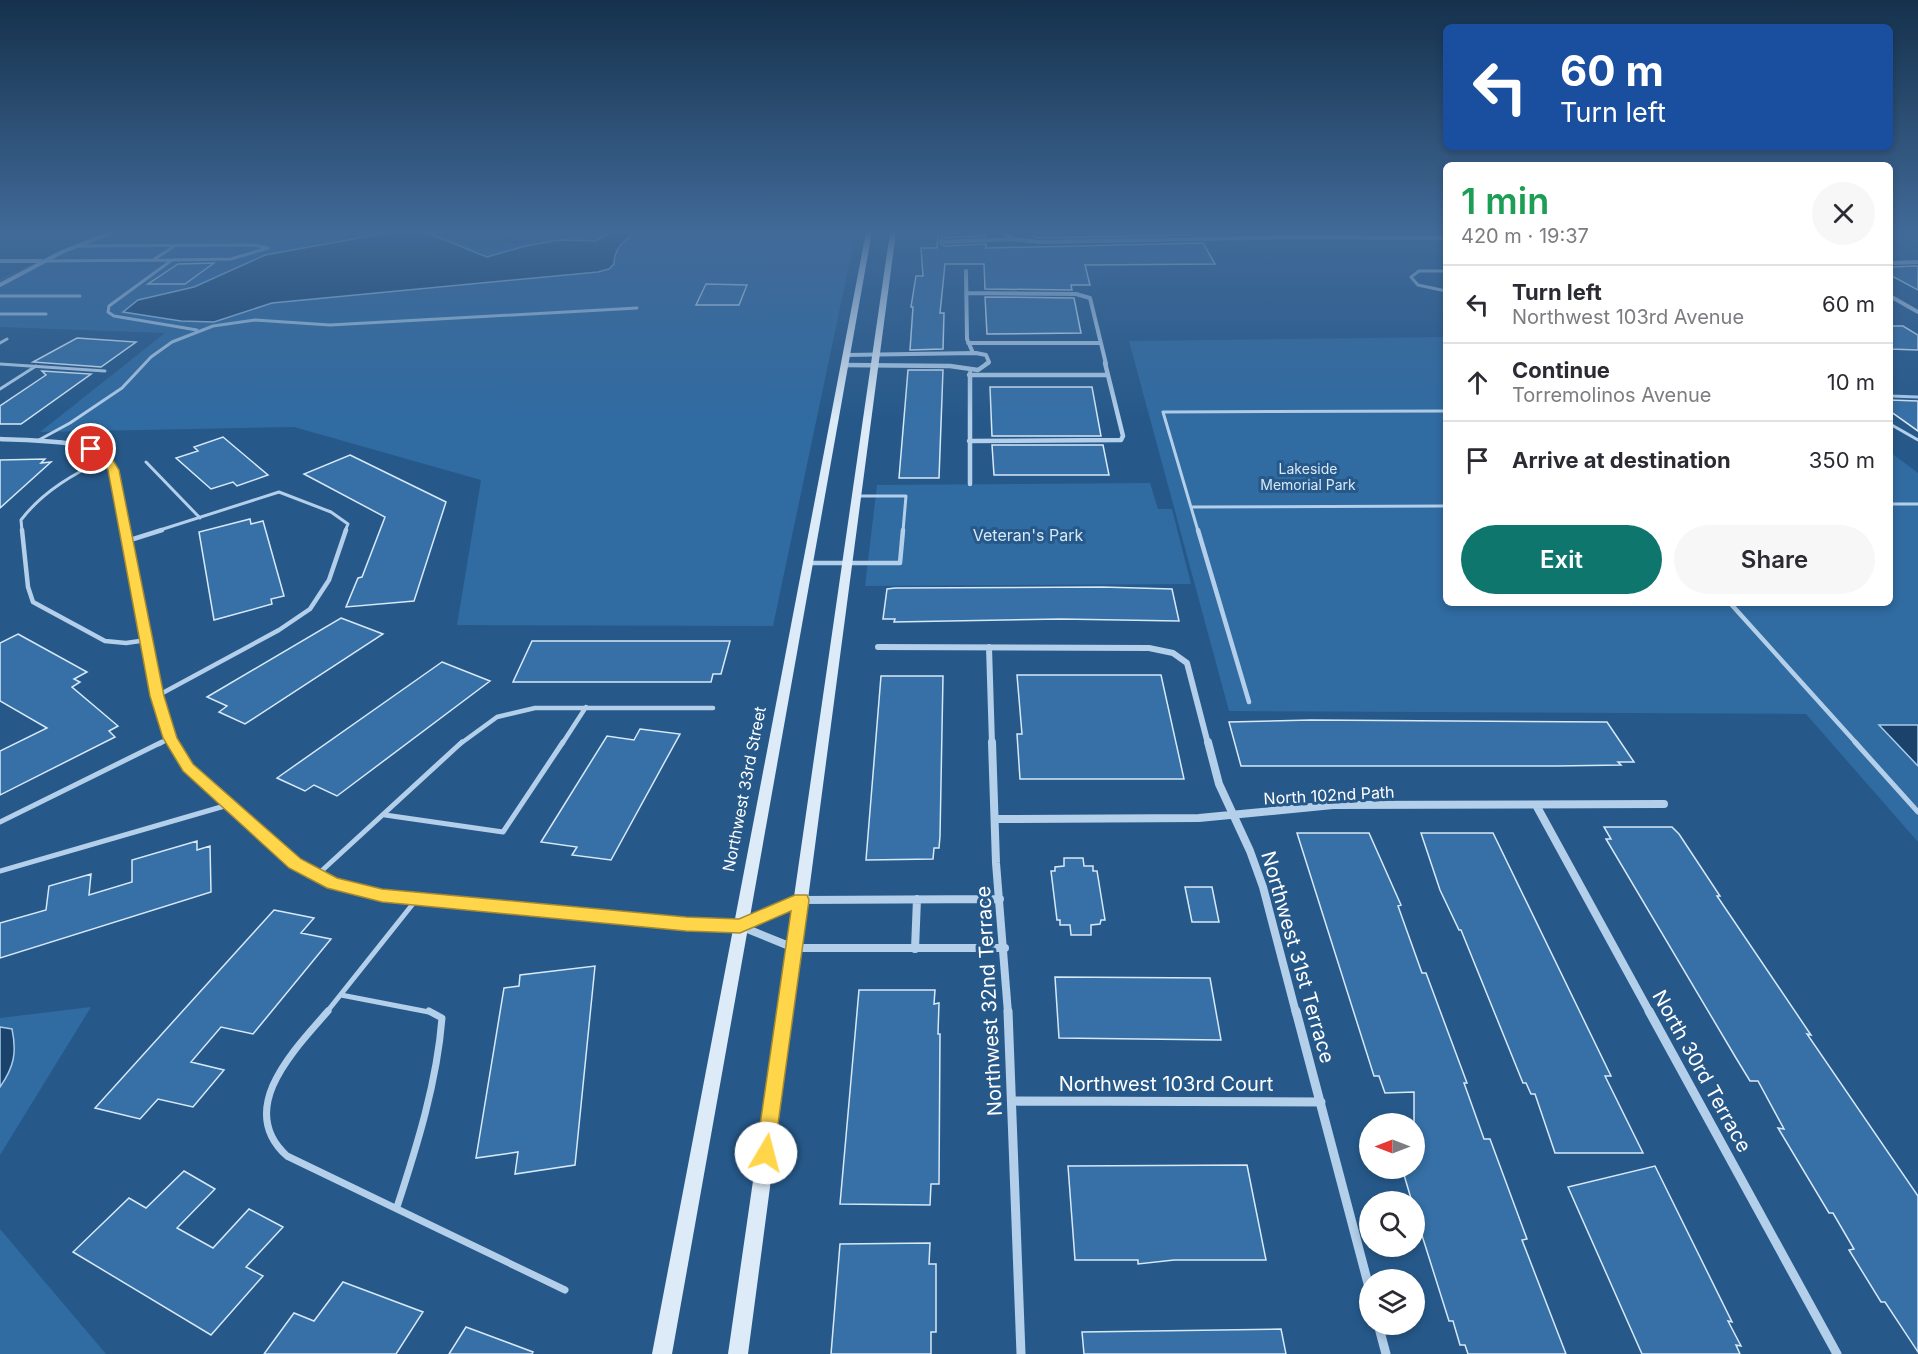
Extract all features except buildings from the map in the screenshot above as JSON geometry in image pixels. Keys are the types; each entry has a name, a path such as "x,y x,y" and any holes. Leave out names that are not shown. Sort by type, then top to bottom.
{"street":[{"name":"Northwest 33rd Street","path":"662,1354 857,295"},
{"path":"738,1354 884,295"},
{"path":"967,295 968,343 974,353"},
{"path":"969,441 1121,440 1123,436 1091,300 1085,295"},
{"path":"1893,298 1918,312"},
{"path":"968,343 1101,343"},
{"path":"845,360 876,355 974,353 986,355 989,362 982,368 970,372"},
{"path":"955,354 956,366"},
{"path":"845,360 875,365 956,366 970,372 1108,375"},
{"path":"970,372 970,484"},
{"path":"0,439 81,446 106,458 114,470 157,696 170,738 188,768 276,849 316,876 354,890 416,900 740,926 794,948 1005,948"},
{"name":"Northwest 31st Terrace","path":"878,647 1149,648 1167,650 1179,656 1189,668 1213,767 1258,872 1364,1269"},
{"name":"Northwest 32nd Terrace","path":"989,647 995,819 1005,948 1022,1354"},
{"name":"North 102nd Path","path":"995,819 1199,818 1333,805 1664,804"},
{"name":"North 30rd Terrace","path":"1536,805 1837,1354"},
{"path":"915,949 917,899"},
{"path":"740,926 801,900 1000,899"},
{"name":"Northwest 103rd Court","path":"1012,1101 1321,1102"},
{"path":"1381,1335 1386,1354"}],"lane":[{"path":"128,295 109,306 108,312 114,316 200,331"},
{"path":"0,296 80,296"},
{"path":"38,441 70,423 122,388 151,357 171,342 200,331 255,320 330,325 637,308"},
{"path":"0,314 46,314"},
{"path":"0,342 7,339"},
{"path":"0,364 105,371"},
{"path":"0,389 36,366"},
{"path":"0,383 8,384"},
{"path":"1893,396 1918,397"},
{"path":"1249,702 1163,412 1443,411"},
{"path":"1893,426 1918,440"},
{"path":"106,458 62,484 29,510 21,520 29,593 40,607 96,638 117,643 147,640"},
{"path":"146,462 200,519"},
{"path":"127,541 279,492 339,516 345,520 347,530 329,580 310,609 292,623 157,696"},
{"path":"808,562 900,563 906,496 857,496"},
{"path":"1893,504 1918,504"},
{"path":"1192,507 1443,506"},
{"path":"1733,606 1918,812"},
{"path":"385,815 503,832 586,707"},
{"path":"316,876 483,725 523,710 586,707 713,708"},
{"path":"0,822 170,738"},
{"path":"0,871 228,805"},
{"path":"416,900 277,1078 265,1111 267,1129 274,1144 287,1156 397,1207 565,1290"},
{"path":"341,995 432,1012 441,1018 440,1045 416,1153 397,1207"}],"green space":[{"path":"0,295 843,295 773,626 457,625 481,480 294,427 40,432 165,333 0,327"},
{"name":"Lakeside Memorial Park","path":"1443,337 1443,606 1893,606 1893,454 1918,473 1918,842 1806,714 1229,711 1129,341"},
{"name":"Veteran's Park","path":"1150,483 1158,509 1172,509 1191,584 865,586 877,485"},
{"path":"91,1007 0,1155 0,1018"},
{"path":"0,1229 106,1354 0,1354"}],"shaded area":[{"path":"159,295 354,295 272,303 214,322 181,321 123,312 138,300"},
{"path":"1879,725 1918,725 1918,766"},
{"path":"0,1027 12,1029 14,1045 11,1066 0,1087"}],"route":[{"path":"91,449 102,454 114,470 157,696 170,738 188,768 295,864 333,884 382,896 686,924 740,926 801,900 766,1153"}]}
